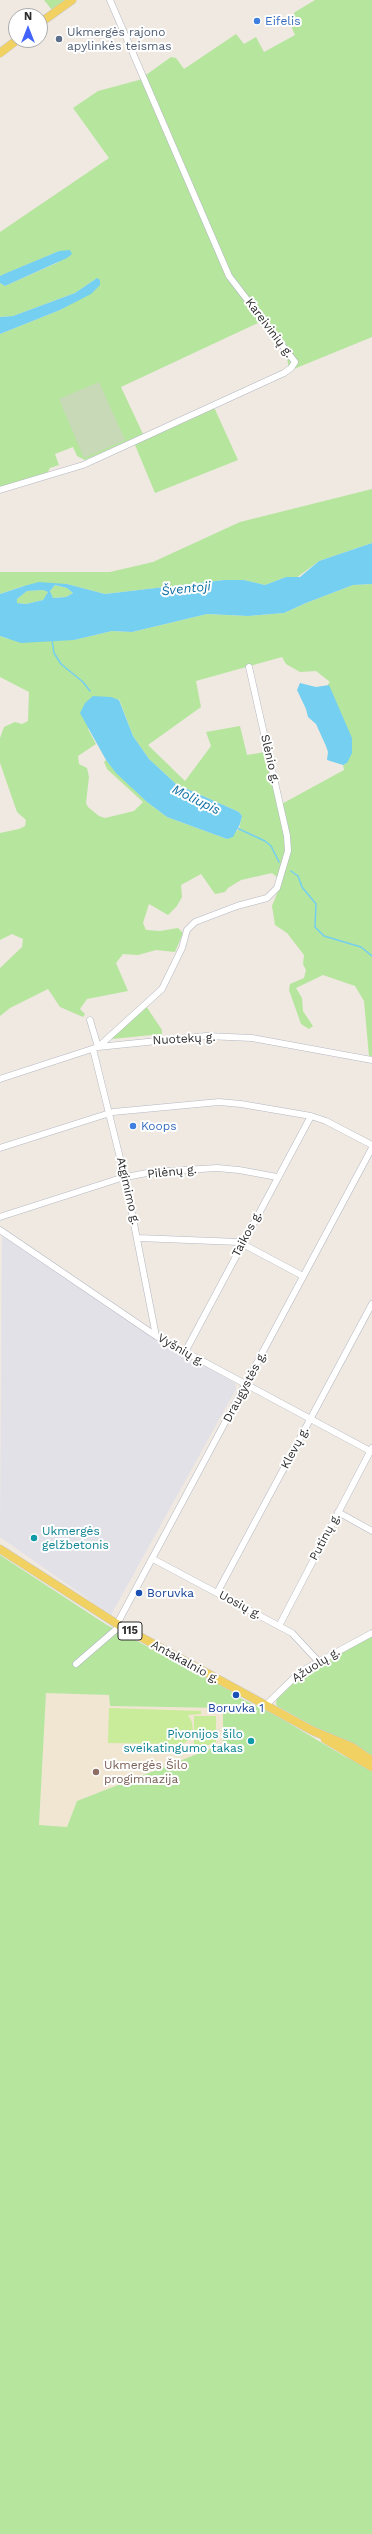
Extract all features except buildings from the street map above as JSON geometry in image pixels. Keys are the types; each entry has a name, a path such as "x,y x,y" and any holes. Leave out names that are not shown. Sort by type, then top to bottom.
{"main road":[{"path":"48,17 72,0"},
{"path":"0,53 8,47"},
{"name":"Antakalnio g.","path":"0,1549 118,1625 313,1731 346,1754 372,1767"},
{"name":"Antakalnio g.","path":"313,1731 352,1747 372,1761"}],"street":[{"name":"Kareivinių g.","path":"0,490 83,465 284,373 291,368 295,362 229,276 110,0"},
{"name":"Slėnio g.","path":"95,1048 162,989 182,948 187,930 195,922 237,906 267,898 273,894 282,874 288,852 287,836 249,667"},
{"name":"Atgimimo g.","path":"90,1020 138,1238 156,1336"},
{"name":"Nuotekų g.","path":"0,1079 95,1048 206,1036 252,1038 372,1060"},
{"path":"0,1148 110,1113 139,1108 219,1102 242,1104 311,1116 326,1121 372,1145"},
{"name":"Taikos g.","path":"185,1352 277,1177 311,1116"},
{"name":"Draugystės g.","path":"118,1625 372,1148"},
{"name":"Pilėnų g.","path":"0,1216 125,1178 174,1170 217,1168 239,1170 277,1177"},
{"name":"Vyšnių g.","path":"0,1230 156,1336 245,1386 371,1450"},
{"path":"138,1238 230,1241 242,1243 303,1276"},
{"name":"Klevų g.","path":"217,1593 372,1304"},
{"name":"Putinų g.","path":"279,1626 371,1450"},
{"path":"338,1512 372,1531"},
{"name":"Uosių g.","path":"153,1559 299,1638 318,1661"},
{"path":"76,1664 118,1625"},
{"name":"Ąžuolų g.","path":"266,1705 293,1678 318,1661 372,1633"}],"shaded area":[{"path":"2,1233 115,1312 235,1383 236,1389 111,1615 0,1537"},
{"name":"Ukmergės Šilo progimnazija","path":"46,1693 109,1695 110,1706 223,1708 223,1744 77,1801 67,1827 39,1825"}],"green space":[{"path":"44,0 66,0 52,10"},
{"path":"315,0 372,0 372,337 289,371 287,357 260,322 121,387 143,434 85,460 77,456 73,447 55,454 59,465 50,468 48,472 0,488 0,334 60,310 70,304 97,278 75,293 13,316 0,317 0,283 5,286 59,262 59,251 0,276 0,232 109,158 73,108 98,91 139,80 171,57 176,58 184,69 236,34 244,44 256,37 264,52 295,35 289,21 295,12"},
{"path":"99,382 125,440 84,458 59,399"},
{"path":"213,405 238,460 155,493 135,445 144,437"},
{"path":"372,489 372,543 319,561 296,578 286,577 265,585 244,580 224,580 105,594 67,584 23,586 0,594 0,572 110,572 153,562 240,522"},
{"path":"372,584 372,1056 369,1056 364,1001 355,986 323,975 296,988 302,998 303,1011 313,1026 309,1029 301,1024 289,990 290,984 304,978 306,970 303,964 304,955 287,933 275,925 272,906 282,881 272,873 241,880 228,888 225,892 215,894 201,874 181,885 182,897 177,906 168,915 149,904 143,923 146,930 160,931 178,928 183,933 175,952 156,950 138,955 123,954 116,963 128,991 87,999 80,1009 85,1014 83,1017 60,1007 48,989 10,1008 0,1016 0,968 22,947 23,939 12,934 0,940 0,833 19,829 25,826 26,820 17,812 0,763 0,738 4,727 15,722 22,724 28,721 29,692 0,677 0,636 8,639 74,640 112,631 132,632 207,614 248,616 284,613 353,585","holes":["282,657 286,664 300,672 316,671 330,682 328,684 347,763 343,765 344,770 278,806 265,752 247,755 240,726 206,732 211,746 185,781 148,745 201,707 196,681","119,699 133,736 149,759 176,784 239,812 242,816 239,829 227,839 167,817 147,802 106,760 104,762 107,769 143,802 134,811 105,818 99,816 88,807 86,803 89,777 87,768 79,764 78,756 96,744 88,729"]},
{"path":"55,585 67,588 73,593 66,597 53,598 50,591"},
{"path":"27,591 48,591 47,596 43,600 26,604 17,603 17,599"},
{"path":"146,1006 162,1030 162,1034 112,1039 111,1037"},
{"path":"0,1555 107,1625 231,1691 240,1698 277,1716 344,1756 372,1769 372,2534 0,2534","holes":["46,1693 109,1695 110,1706 223,1708 223,1744 77,1801 67,1827 39,1825"]},
{"path":"372,1635 372,1759 277,1706 276,1703 277,1698 304,1673"},
{"path":"109,1708 201,1711 201,1714 188,1715 192,1722 193,1731 188,1740 183,1744 108,1743"},
{"path":"194,1716 216,1716 216,1745 194,1745"}],"water":[{"path":"70,250 72,254 67,258 5,286 0,283 0,276 4,274 59,251"},
{"path":"97,278 100,280 100,285 91,294 60,310 0,334 0,317 13,316 75,293"},
{"name":"Šventoji","path":"372,543 372,584 353,585 284,613 248,616 207,614 132,632 112,631 74,640 21,643 0,636 0,594 39,582 67,584 105,594 224,580 244,580 265,585 286,577 300,577 319,561","holes":["55,585 67,588 73,593 66,597 53,598 50,591","43,590 48,592 43,600 26,604 17,603 17,599 27,591"]},
{"path":"300,683 316,687 329,685 352,738 352,753 347,763 343,765 327,760 328,752 326,746 316,724 308,717 297,690"},
{"path":"93,696 111,697 119,700 133,736 149,759 176,784 239,812 242,816 240,824 233,837 227,839 167,817 147,802 116,773 106,760 80,713 85,703"}],"waterway":[{"name":"Moliupis","path":"52,640 54,653 61,664 83,682 90,691"},
{"name":"Moliupis","path":"237,828 265,841 271,846 279,862"},
{"name":"Moliupis","path":"291,871 298,876 302,887 316,904 315,927 324,936 361,947 372,956"}],"place":[{"name":"Eifelis","path":"257,21"},
{"name":"Ukmergės rajono apylinkės teismas","path":"59,39"},
{"name":"Koops","path":"133,1126"},
{"name":"Ukmergės gelžbetonis","path":"34,1538"},
{"name":"Boruvka","path":"139,1593"},
{"name":"Boruvka 1","path":"236,1695"},
{"name":"Pivonijos šilo sveikatingumo takas","path":"251,1741"},
{"name":"Ukmergės Šilo progimnazija","path":"96,1772"}]}
